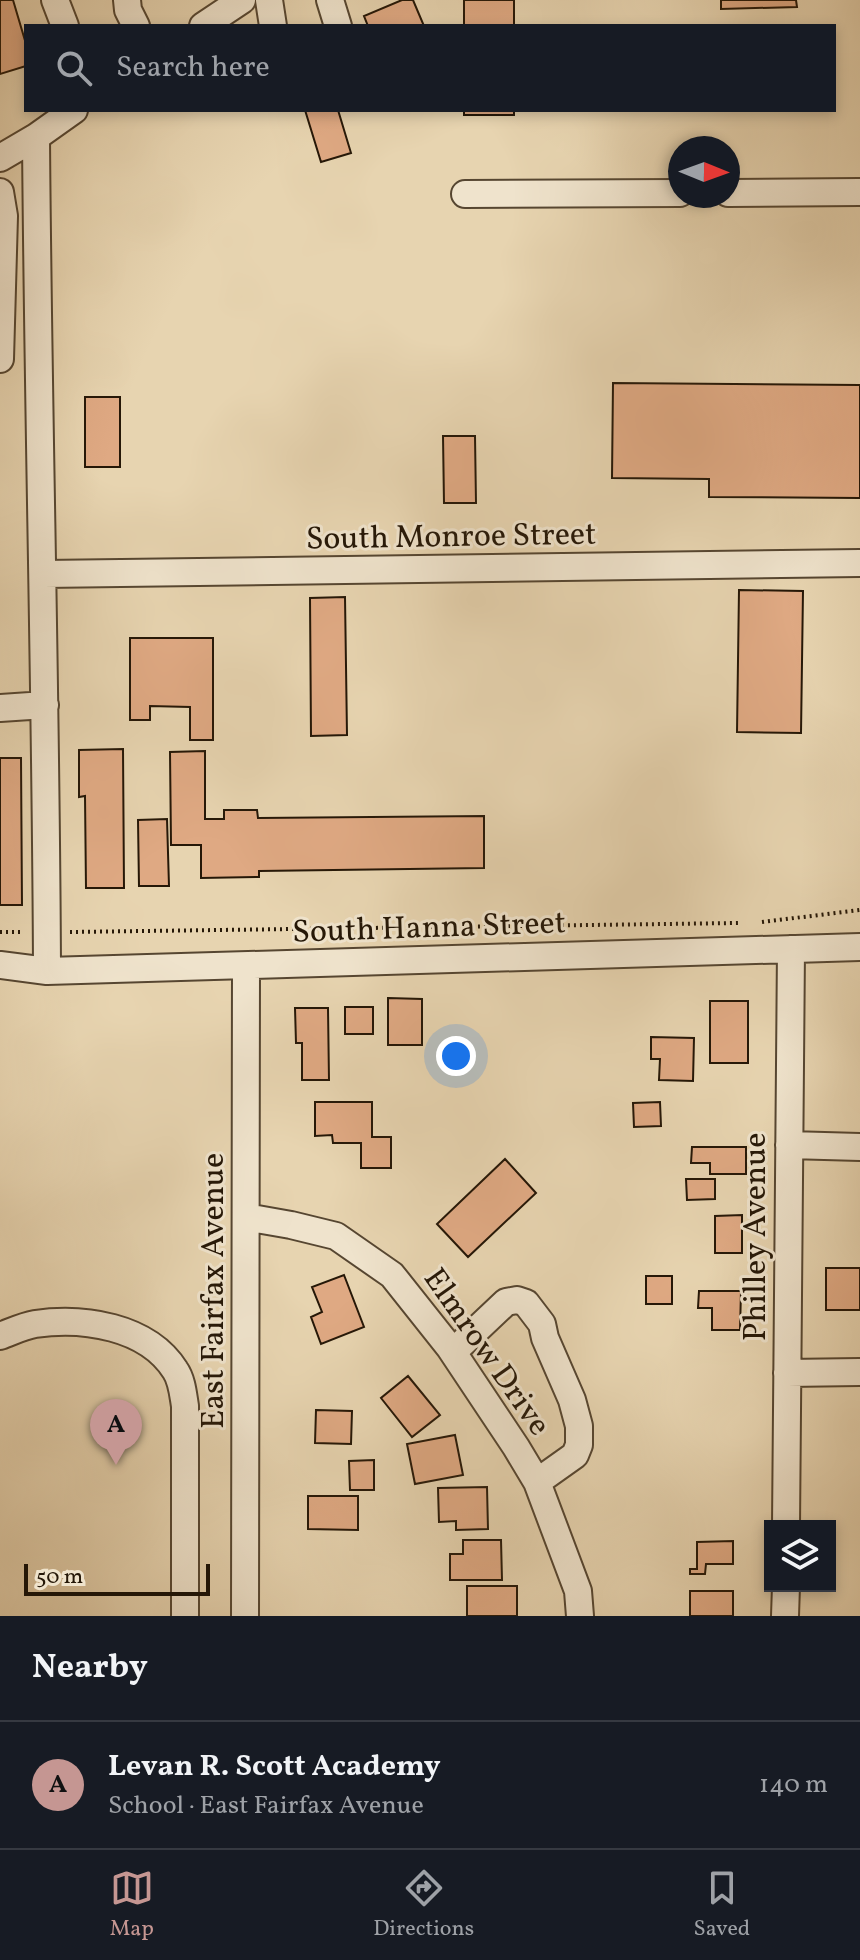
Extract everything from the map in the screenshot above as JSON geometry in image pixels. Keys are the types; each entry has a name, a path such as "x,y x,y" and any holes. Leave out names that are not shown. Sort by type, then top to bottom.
{"street":[{"path":"55,0 64,24"},
{"path":"127,0 135,24"},
{"path":"207,15 242,0"},
{"path":"269,0 273,24"},
{"path":"330,0 337,24"},
{"path":"0,158 71,112"},
{"path":"36,137 47,971"},
{"path":"0,192 4,216 0,359"},
{"path":"740,193 860,192"},
{"path":"465,194 668,193"},
{"name":"South Monroe Street","path":"44,574 860,563"},
{"path":"0,708 45,705"},
{"name":"South Hanna Street","path":"0,965 47,971 860,947"},
{"name":"Philley Avenue","path":"786,1520 791,949"},
{"name":"East Fairfax Avenue","path":"245,1616 246,966"},
{"path":"789,1145 860,1147"},
{"name":"Elmrow Drive","path":"246,1217 336,1236 392,1275 453,1352 537,1482 578,1591 580,1616"},
{"path":"453,1352 506,1302 517,1300 526,1303 542,1324 572,1400 579,1426 579,1445 575,1455 537,1482"},
{"path":"0,1336 32,1325 72,1321 108,1325 163,1354 178,1373 185,1406 185,1616"},
{"path":"787,1373 860,1372"},
{"path":"785,1616 786,1592"}],"path":[{"path":"762,922 860,910"},
{"path":"0,932 746,923"}],"building":[{"path":"0,0 13,0 24,37 24,67 0,74"},
{"path":"402,0 413,0 423,24 367,24 364,16"},
{"path":"464,0 514,0 514,24 464,24"},
{"path":"721,0 796,0 797,7 721,9"},
{"path":"306,112 339,112 351,153 321,162"},
{"path":"464,112 514,112 514,115 464,115"},
{"path":"613,383 860,385 860,498 709,497 709,479 612,478"},
{"path":"85,397 120,397 120,467 85,467"},
{"path":"443,436 475,436 476,503 444,503"},
{"path":"739,590 803,591 801,733 737,732"},
{"path":"345,597 347,735 311,736 310,598"},
{"path":"130,638 213,638 213,740 190,740 190,707 150,706 150,720 130,720"},
{"path":"123,749 124,888 86,888 85,796 79,797 79,750"},
{"path":"205,751 205,819 224,819 224,810 257,810 258,818 484,816 484,868 259,871 259,877 201,878 201,845 171,845 170,752"},
{"path":"0,758 21,758 22,905 0,905"},
{"path":"167,819 169,886 139,886 138,820"},
{"path":"388,998 422,999 422,1045 388,1045"},
{"path":"710,1001 748,1001 748,1063 710,1063"},
{"path":"345,1007 373,1007 373,1034 345,1034"},
{"path":"295,1008 328,1008 329,1080 302,1080 302,1043 296,1043"},
{"path":"651,1037 694,1038 693,1081 659,1080 660,1059 651,1059"},
{"path":"315,1102 372,1102 372,1137 391,1137 391,1168 361,1168 361,1143 333,1143 332,1135 315,1136"},
{"path":"660,1102 661,1126 634,1127 633,1103"},
{"path":"692,1147 746,1147 746,1174 710,1174 710,1163 691,1163"},
{"path":"505,1159 536,1193 468,1257 437,1224"},
{"path":"686,1179 715,1179 715,1199 687,1200"},
{"path":"742,1215 742,1253 715,1253 715,1216"},
{"path":"826,1268 860,1268 860,1310 826,1310"},
{"path":"344,1275 364,1327 321,1344 311,1317 322,1312 312,1287"},
{"path":"646,1276 672,1276 672,1304 646,1304"},
{"path":"699,1291 741,1291 740,1330 712,1330 712,1308 698,1308"},
{"path":"408,1376 440,1415 412,1437 381,1398"},
{"path":"316,1410 352,1411 351,1444 315,1443"},
{"path":"455,1435 463,1475 415,1484 407,1444"},
{"path":"374,1460 374,1490 350,1490 349,1461"},
{"path":"487,1487 488,1529 456,1530 456,1521 439,1522 438,1488"},
{"path":"308,1496 358,1496 358,1530 308,1529"},
{"path":"463,1540 501,1540 502,1580 450,1580 450,1554 463,1554"},
{"path":"733,1541 733,1564 706,1564 705,1574 690,1574 690,1569 697,1569 697,1542"},
{"path":"467,1586 517,1586 517,1616 467,1616"},
{"path":"690,1591 733,1591 733,1616 690,1616"}],"place":[{"name":"Levan R. Scott Academy","path":"116,1465"}]}
